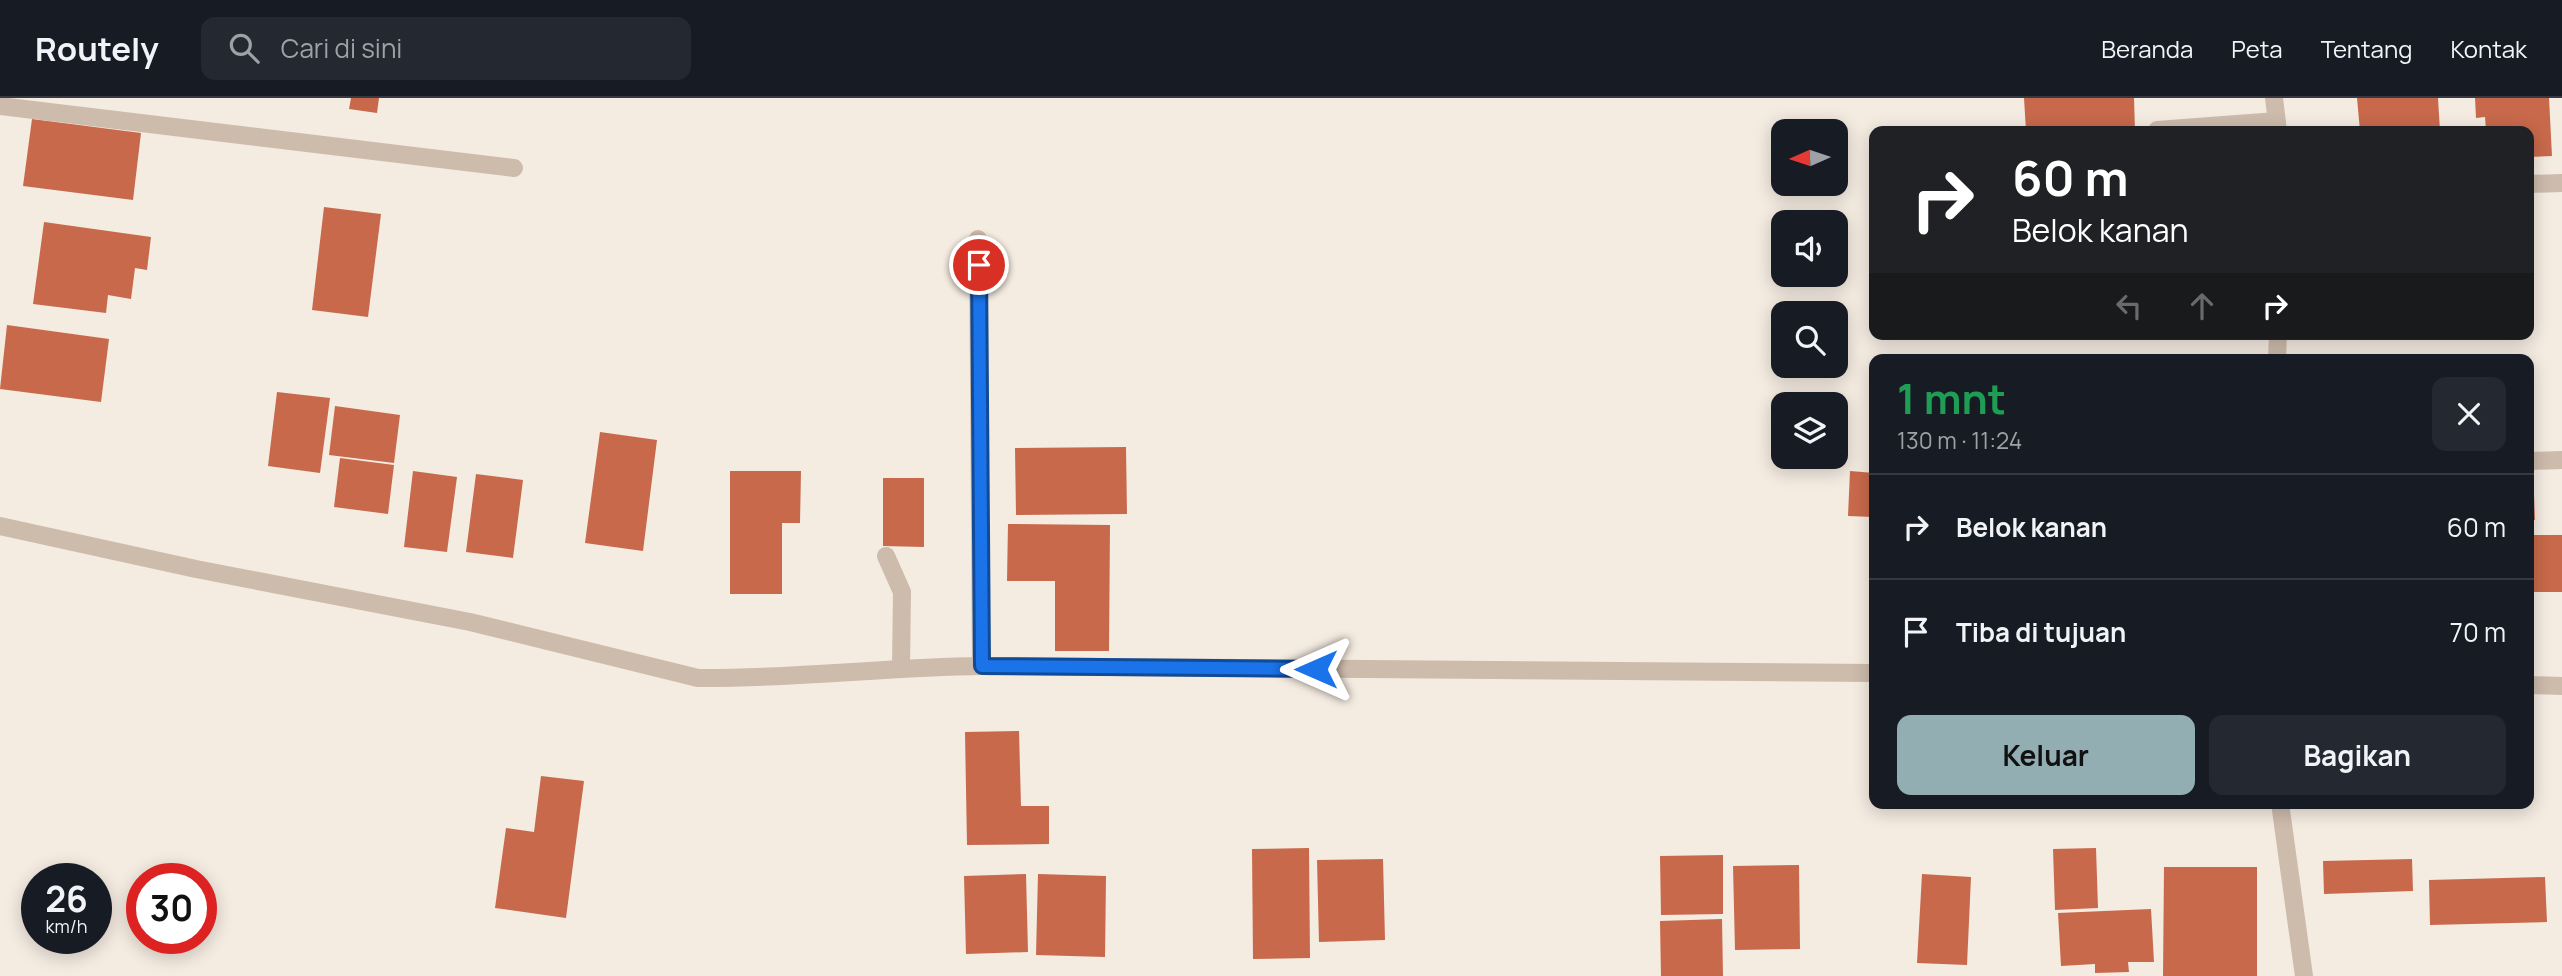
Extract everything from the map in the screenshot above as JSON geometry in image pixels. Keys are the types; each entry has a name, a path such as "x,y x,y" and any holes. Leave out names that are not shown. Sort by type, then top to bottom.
{"street":[{"path":"2274,98 2277,126"},
{"path":"0,106 514,168"},
{"path":"2534,184 2562,183"},
{"path":"978,239 982,666"},
{"path":"2534,461 2562,460"},
{"path":"0,526 196,569 470,622 689,676 736,678 901,667 982,666 1869,673"},
{"path":"886,556 902,592 901,667"},
{"path":"2534,685 2562,686"},
{"path":"2281,809 2304,976"}],"building":[{"path":"351,98 379,98 377,113 349,109"},
{"path":"2024,98 2134,98 2135,126 2026,126"},
{"path":"2357,98 2438,98 2440,126 2360,126"},
{"path":"2475,98 2549,98 2552,156 2534,157 2534,126 2486,126 2485,117 2476,118"},
{"path":"32,119 141,133 133,200 23,186"},
{"path":"324,207 381,214 368,317 312,310"},
{"path":"44,222 151,237 147,270 135,268 131,299 108,295 106,313 33,304"},
{"path":"7,325 109,339 101,402 0,389"},
{"path":"277,392 330,398 320,473 268,466"},
{"path":"335,406 400,415 394,463 329,455"},
{"path":"600,432 657,440 643,551 585,543"},
{"path":"1126,447 1127,514 1016,515 1015,448"},
{"path":"340,458 394,465 388,514 334,507"},
{"path":"413,471 457,477 447,552 404,547"},
{"path":"730,471 801,471 800,523 782,523 782,594 730,594"},
{"path":"1850,471 1869,473 1869,517 1848,516"},
{"path":"476,474 523,480 513,558 466,552"},
{"path":"883,478 924,478 924,547 883,546"},
{"path":"1008,524 1110,525 1109,651 1055,651 1055,581 1007,581"},
{"path":"2534,535 2562,535 2562,592 2534,592"},
{"path":"1019,731 1021,806 1049,806 1049,844 967,845 965,732"},
{"path":"541,776 584,781 566,918 495,908 506,828 534,832"},
{"path":"1309,848 1310,958 1253,959 1252,849"},
{"path":"2096,848 2098,908 2055,910 2053,849"},
{"path":"1723,855 1723,914 1661,915 1660,856"},
{"path":"1383,859 1385,940 1319,942 1317,860"},
{"path":"2412,859 2413,891 2324,894 2323,861"},
{"path":"1799,865 1800,949 1735,950 1733,866"},
{"path":"2164,867 2257,867 2257,976 2163,976"},
{"path":"1026,874 1028,952 966,954 964,876"},
{"path":"1038,874 1106,876 1105,957 1036,955"},
{"path":"1922,874 1971,877 1967,965 1917,963"},
{"path":"2545,877 2547,922 2430,925 2429,880"},
{"path":"2151,909 2154,962 2128,962 2129,972 2095,973 2095,964 2061,966 2058,913"},
{"path":"1722,919 1723,976 1661,976 1660,921"}],"route":[{"path":"979,265 982,666 1316,669"}]}
